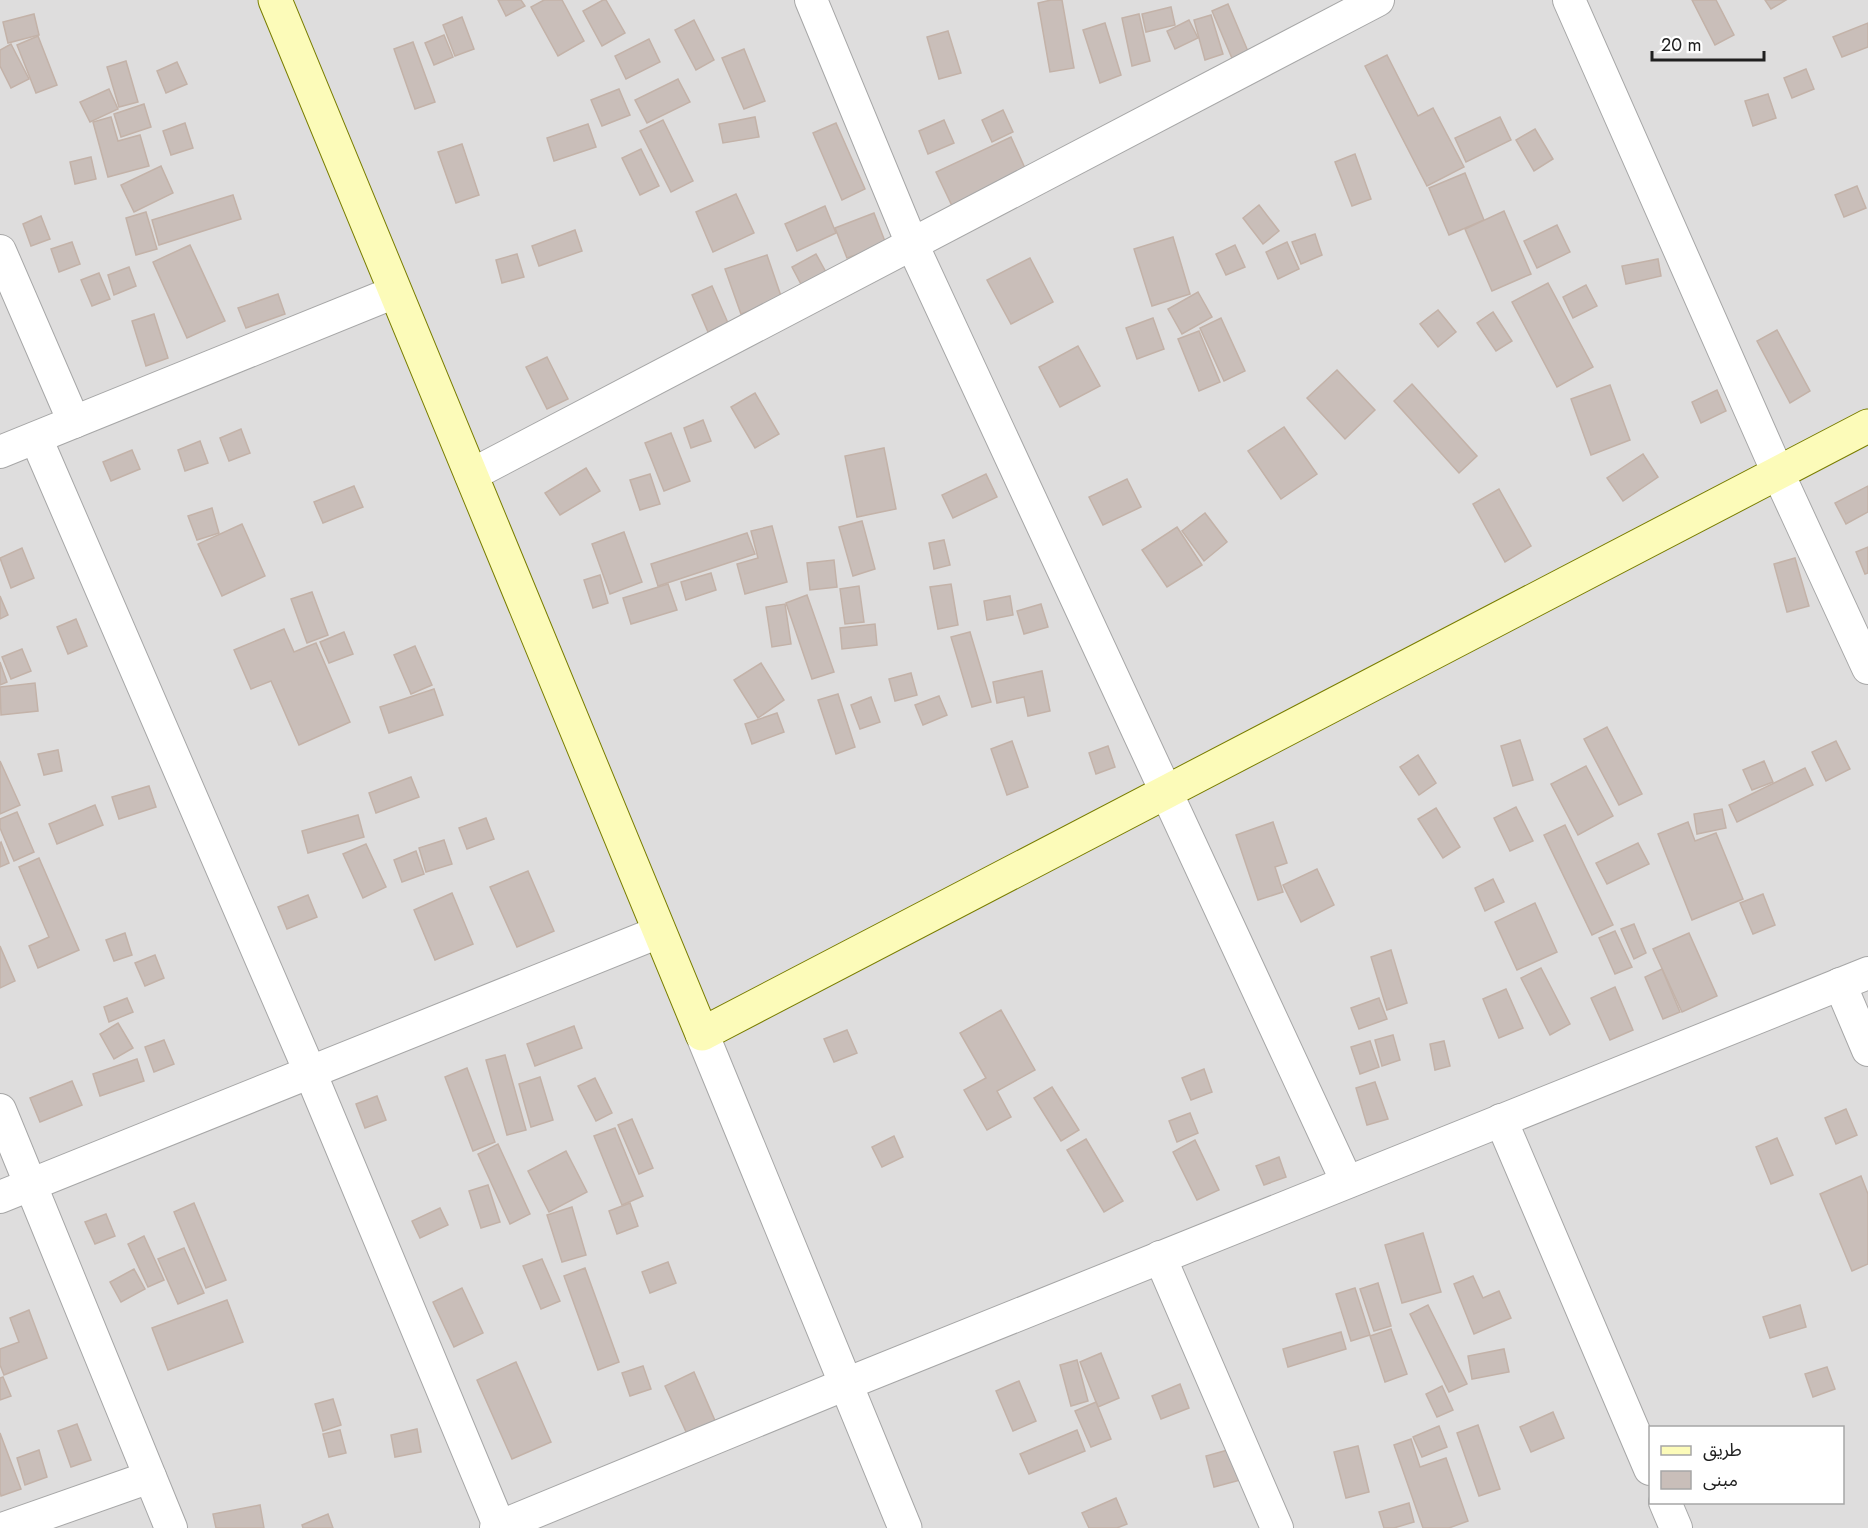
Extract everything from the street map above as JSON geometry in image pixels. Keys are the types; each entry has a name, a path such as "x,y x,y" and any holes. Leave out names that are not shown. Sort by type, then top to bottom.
{"main road":[{"path":"275,0 702,1034 1868,426"}],"street":[{"path":"811,0 912,244 1347,1182"},
{"path":"471,475 1377,0"},
{"path":"1569,0 1778,474 1868,668"},
{"path":"0,251 74,422"},
{"path":"0,452 395,292"},
{"path":"36,438 310,1072 498,1528 846,1384 1854,978 1868,1050"},
{"path":"0,1197 659,932"},
{"path":"702,1034 905,1528"},
{"path":"0,1110 171,1528"},
{"path":"1502,1120 1649,1467"},
{"path":"1160,1257 1277,1528"},
{"path":"4,1528 150,1477"},
{"path":"1665,1504 1676,1528"}],"shaded area":[{"path":"0,0 1868,0 1868,1528 0,1528"}],"building":[{"path":"498,0 521,0 525,6 506,16"},
{"path":"544,0 562,0 584,41 558,56 531,7"},
{"path":"606,0 625,33 602,46 583,11"},
{"path":"1062,0 1074,68 1050,72 1038,3"},
{"path":"1692,0 1716,0 1734,35 1715,45"},
{"path":"1765,0 1786,0 1771,9"},
{"path":"1228,4 1250,56 1234,63 1212,11"},
{"path":"1171,7 1175,25 1146,32 1142,14"},
{"path":"34,14 39,35 8,43 3,22"},
{"path":"1139,14 1150,61 1132,66 1122,18"},
{"path":"1211,15 1223,54 1205,60 1194,20"},
{"path":"462,17 474,49 455,56 443,25"},
{"path":"694,20 714,60 696,70 675,30"},
{"path":"1189,20 1198,38 1175,49 1167,31"},
{"path":"1105,23 1121,75 1100,83 1083,30"},
{"path":"1868,23 1868,47 1842,57 1833,37"},
{"path":"948,31 961,73 939,79 927,37"},
{"path":"444,35 453,57 434,65 425,43"},
{"path":"38,36 57,85 36,93 17,45"},
{"path":"649,39 660,62 626,79 615,56"},
{"path":"413,42 435,102 415,109 394,49"},
{"path":"11,44 29,79 11,88 0,66 0,50"},
{"path":"744,49 765,101 744,109 722,58"},
{"path":"1387,55 1418,116 1433,108 1464,167 1427,186 1365,66"},
{"path":"126,61 138,102 119,107 107,67"},
{"path":"177,62 187,84 166,93 157,71"},
{"path":"1806,69 1814,89 1792,98 1784,78"},
{"path":"678,79 690,102 647,123 635,100"},
{"path":"109,89 118,109 90,122 80,102"},
{"path":"619,89 630,115 602,126 591,100"},
{"path":"1768,94 1776,118 1753,126 1745,101"},
{"path":"144,104 151,127 121,137 114,114"},
{"path":"1003,110 1013,132 992,142 982,120"},
{"path":"111,117 118,141 140,135 149,166 108,177 93,122"},
{"path":"755,117 759,137 723,143 719,124"},
{"path":"1500,117 1511,140 1466,162 1455,138"},
{"path":"663,120 693,181 671,192 640,131"},
{"path":"944,120 954,143 928,154 919,131"},
{"path":"185,123 193,148 171,155 163,131"},
{"path":"836,123 865,189 842,200 813,133"},
{"path":"588,124 596,147 554,161 547,138"},
{"path":"1535,129 1553,159 1534,171 1516,140"},
{"path":"1011,137 1028,175 954,210 936,172"},
{"path":"462,144 479,195 456,203 438,152"},
{"path":"641,149 659,186 640,195 622,158"},
{"path":"1355,154 1371,199 1352,206 1335,162"},
{"path":"91,157 96,179 75,184 70,162"},
{"path":"161,166 173,193 134,212 121,185"},
{"path":"1465,173 1484,220 1449,235 1429,188"},
{"path":"1857,186 1866,208 1844,217 1835,195"},
{"path":"736,194 754,233 713,252 696,212"},
{"path":"233,195 241,219 159,245 152,220"},
{"path":"1259,205 1279,231 1263,244 1243,218"},
{"path":"825,206 836,233 797,251 785,224"},
{"path":"1504,211 1531,274 1492,291 1465,229"},
{"path":"146,212 157,249 136,255 126,218"},
{"path":"874,213 886,244 847,258 835,228"},
{"path":"41,216 50,239 31,246 23,224"},
{"path":"1557,225 1570,252 1537,268 1524,241"},
{"path":"575,230 582,251 539,266 532,246"},
{"path":"1315,234 1322,255 1301,264 1292,242"},
{"path":"1173,237 1190,294 1152,306 1134,249"},
{"path":"72,242 80,264 59,272 51,249"},
{"path":"1287,242 1299,269 1278,279 1266,252"},
{"path":"190,245 225,321 187,338 153,262"},
{"path":"1235,245 1245,267 1226,275 1216,254"},
{"path":"517,254 524,277 502,283 496,260"},
{"path":"816,254 827,274 803,288 792,267"},
{"path":"767,255 782,299 741,314 725,269"},
{"path":"1030,258 1053,302 1011,324 987,280"},
{"path":"1658,259 1661,276 1626,284 1622,266"},
{"path":"129,267 136,286 114,295 108,275"},
{"path":"99,273 110,299 92,306 81,280"},
{"path":"1548,283 1593,367 1557,387 1512,302"},
{"path":"1586,285 1597,306 1573,318 1563,297"},
{"path":"712,286 728,323 708,332 692,295"},
{"path":"1198,292 1212,317 1182,334 1168,309"},
{"path":"278,294 285,314 246,328 238,308"},
{"path":"1438,310 1456,332 1438,347 1420,324"},
{"path":"1493,312 1512,341 1496,351 1477,323"},
{"path":"154,314 168,358 146,366 132,321"},
{"path":"1153,318 1164,349 1137,359 1126,328"},
{"path":"1221,318 1245,371 1224,381 1200,328"},
{"path":"1777,330 1810,391 1790,403 1757,341"},
{"path":"1199,331 1220,382 1199,391 1178,339"},
{"path":"1078,346 1100,386 1060,407 1039,367"},
{"path":"547,357 568,399 547,409 526,367"},
{"path":"1337,370 1375,410 1345,439 1307,398"},
{"path":"1412,384 1477,456 1459,473 1394,401"},
{"path":"1610,385 1630,440 1591,455 1571,399"},
{"path":"1717,390 1726,411 1701,423 1692,402"},
{"path":"755,393 779,434 755,448 731,407"},
{"path":"703,420 711,441 691,448 684,428"},
{"path":"1284,427 1317,474 1281,499 1248,451"},
{"path":"241,429 250,453 229,461 220,438"},
{"path":"671,433 690,481 664,491 645,443"},
{"path":"200,441 208,463 185,471 178,450"},
{"path":"884,448 896,509 857,517 845,456"},
{"path":"132,450 140,469 111,481 103,462"},
{"path":"1643,454 1658,477 1623,501 1607,478"},
{"path":"586,468 600,491 560,515 545,493"},
{"path":"650,474 660,504 640,510 630,480"},
{"path":"986,474 997,497 953,518 942,495"},
{"path":"1127,479 1141,507 1103,525 1089,497"},
{"path":"354,486 363,507 323,523 314,502"},
{"path":"1868,486 1868,512 1846,524 1835,503"},
{"path":"1499,489 1531,546 1505,562 1473,504"},
{"path":"212,508 219,533 197,540 188,516"},
{"path":"1205,513 1227,542 1204,561 1182,531"},
{"path":"862,521 875,569 853,576 839,527"},
{"path":"242,524 265,576 222,596 198,544"},
{"path":"772,526 787,582 745,594 737,564 758,558 751,531"},
{"path":"1177,527 1202,565 1167,587 1142,550"},
{"path":"624,532 642,582 610,594 592,544"},
{"path":"747,533 755,554 658,586 651,564"},
{"path":"944,540 950,565 934,569 929,543"},
{"path":"1868,547 1868,573 1865,574 1856,552"},
{"path":"22,548 34,578 11,588 0,558"},
{"path":"1795,558 1809,606 1787,612 1774,564"},
{"path":"834,560 837,587 810,590 807,563"},
{"path":"711,573 716,590 686,600 681,582"},
{"path":"600,575 608,603 593,608 584,580"},
{"path":"668,584 677,610 631,624 623,598"},
{"path":"951,584 958,625 938,629 930,587"},
{"path":"859,586 864,622 845,624 840,589"},
{"path":"312,592 328,635 307,643 291,599"},
{"path":"807,595 834,672 812,679 786,603"},
{"path":"0,596 8,615 0,619"},
{"path":"1010,596 1013,615 987,620 984,601"},
{"path":"785,604 791,644 772,647 766,607"},
{"path":"1041,604 1048,627 1024,634 1017,611"},
{"path":"76,619 87,646 68,654 57,627"},
{"path":"875,624 877,645 842,649 840,628"},
{"path":"284,629 294,652 316,643 350,722 299,745 271,681 251,689 234,650"},
{"path":"344,632 353,654 329,663 320,642"},
{"path":"970,632 991,702 972,707 951,637"},
{"path":"415,646 432,685 411,694 394,655"},
{"path":"22,649 31,671 11,679 2,657"},
{"path":"0,662 7,682 0,685"},
{"path":"761,663 784,700 758,718 734,680"},
{"path":"1042,671 1050,711 1028,716 1024,697 997,703 993,682"},
{"path":"911,673 917,695 895,701 889,679"},
{"path":"35,683 38,711 1,715 0,687"},
{"path":"434,689 443,715 389,733 380,707"},
{"path":"838,694 855,747 836,754 818,700"},
{"path":"939,696 947,715 923,725 915,705"},
{"path":"871,697 880,722 860,729 851,705"},
{"path":"777,713 784,732 752,744 745,724"},
{"path":"1607,727 1642,794 1619,805 1584,739"},
{"path":"1520,740 1533,780 1513,786 1501,746"},
{"path":"1012,741 1028,787 1007,795 991,749"},
{"path":"1836,741 1850,769 1826,781 1812,752"},
{"path":"1108,746 1115,767 1096,774 1089,753"},
{"path":"58,750 62,771 44,775 38,754"},
{"path":"1418,755 1436,783 1419,795 1400,767"},
{"path":"0,761 20,805 0,814"},
{"path":"1764,761 1773,782 1752,790 1743,770"},
{"path":"1586,766 1613,816 1578,835 1551,784"},
{"path":"1805,768 1813,785 1737,822 1729,805"},
{"path":"411,777 419,797 376,813 369,793"},
{"path":"149,786 156,807 119,819 112,797"},
{"path":"95,805 103,825 57,844 49,824"},
{"path":"1516,807 1533,841 1510,851 1494,818"},
{"path":"1436,808 1460,847 1443,858 1418,819"},
{"path":"1722,809 1726,828 1697,834 1694,814"},
{"path":"17,812 34,852 14,861 0,828 0,819"},
{"path":"358,815 364,837 308,853 302,831"},
{"path":"486,818 494,839 467,849 459,828"},
{"path":"1273,822 1287,863 1275,867 1283,892 1258,900 1236,835"},
{"path":"1688,822 1695,841 1716,833 1743,899 1692,920 1658,834"},
{"path":"1565,825 1613,925 1592,935 1544,835"},
{"path":"444,840 452,864 426,872 419,848"},
{"path":"0,843 9,863 0,867"},
{"path":"1638,843 1649,864 1607,884 1596,863"},
{"path":"366,844 386,887 363,898 343,854"},
{"path":"416,851 424,874 402,882 394,860"},
{"path":"39,858 79,950 38,968 29,946 49,937 19,867"},
{"path":"1317,869 1334,905 1301,922 1283,885"},
{"path":"528,871 554,931 517,947 490,887"},
{"path":"1493,879 1504,902 1485,911 1475,888"},
{"path":"452,893 473,944 435,960 414,910"},
{"path":"1763,894 1775,925 1753,934 1740,903"},
{"path":"308,895 317,917 287,929 278,907"},
{"path":"1535,903 1557,952 1517,970 1495,922"},
{"path":"1634,924 1646,953 1634,959 1621,929"},
{"path":"1615,931 1632,967 1615,974 1599,938"},
{"path":"125,933 132,955 114,961 106,940"},
{"path":"1689,933 1717,996 1682,1012 1653,949"},
{"path":"0,946 15,981 0,988"},
{"path":"1391,950 1407,1003 1387,1010 1371,957"},
{"path":"155,955 164,978 145,986 135,963"},
{"path":"1541,968 1570,1024 1550,1035 1521,978"},
{"path":"1662,969 1680,1012 1663,1019 1645,977"},
{"path":"1615,987 1633,1030 1610,1040 1591,998"},
{"path":"1506,989 1523,1028 1499,1038 1483,999"},
{"path":"127,998 133,1012 109,1022 104,1007"},
{"path":"1379,998 1387,1019 1359,1029 1351,1008"},
{"path":"1001,1010 1035,1070 997,1091 1011,1117 987,1130 964,1090 986,1078 960,1033"},
{"path":"118,1023 133,1048 114,1059 100,1034"},
{"path":"574,1026 582,1048 535,1066 527,1044"},
{"path":"847,1030 857,1053 834,1062 824,1039"},
{"path":"1393,1035 1400,1060 1382,1066 1375,1040"},
{"path":"164,1040 174,1064 154,1072 145,1047"},
{"path":"1370,1041 1379,1067 1360,1074 1351,1047"},
{"path":"1444,1041 1450,1066 1435,1070 1430,1044"},
{"path":"505,1055 526,1130 507,1135 486,1060"},
{"path":"137,1059 144,1081 100,1096 93,1074"},
{"path":"467,1068 495,1142 473,1151 445,1077"},
{"path":"1204,1069 1212,1092 1191,1100 1182,1078"},
{"path":"540,1077 553,1120 531,1127 519,1084"},
{"path":"595,1078 612,1113 596,1121 578,1086"},
{"path":"72,1081 82,1105 40,1122 30,1098"},
{"path":"1375,1082 1388,1119 1367,1125 1356,1088"},
{"path":"1052,1087 1079,1130 1061,1141 1034,1098"},
{"path":"377,1096 386,1120 365,1128 356,1104"},
{"path":"1846,1109 1857,1135 1836,1144 1825,1118"},
{"path":"1190,1113 1198,1133 1177,1142 1169,1121"},
{"path":"632,1119 653,1168 639,1174 618,1125"},
{"path":"615,1128 643,1196 622,1205 594,1136"},
{"path":"894,1136 903,1157 882,1167 872,1147"},
{"path":"1777,1138 1793,1175 1771,1184 1756,1147"},
{"path":"1086,1139 1123,1201 1104,1212 1067,1150"},
{"path":"1195,1140 1219,1190 1197,1200 1173,1152"},
{"path":"498,1144 530,1214 510,1224 478,1154"},
{"path":"566,1151 587,1192 549,1212 528,1171"},
{"path":"1279,1157 1286,1177 1264,1185 1256,1166"},
{"path":"1861,1176 1868,1194 1868,1264 1852,1271 1820,1194"},
{"path":"488,1185 500,1222 481,1228 469,1191"},
{"path":"194,1203 226,1280 206,1288 174,1212"},
{"path":"630,1203 638,1226 617,1234 609,1211"},
{"path":"572,1207 586,1255 562,1262 547,1215"},
{"path":"440,1208 448,1225 420,1238 412,1221"},
{"path":"106,1214 115,1236 95,1244 85,1222"},
{"path":"1423,1233 1441,1292 1402,1303 1385,1245"},
{"path":"144,1236 164,1280 148,1287 128,1244"},
{"path":"184,1248 204,1293 178,1304 158,1259"},
{"path":"542,1259 560,1301 541,1309 523,1266"},
{"path":"668,1262 676,1283 650,1293 642,1272"},
{"path":"585,1268 619,1362 598,1370 564,1276"},
{"path":"134,1269 145,1289 121,1302 110,1282"},
{"path":"1473,1276 1483,1298 1499,1291 1511,1318 1474,1334 1454,1284"},
{"path":"1378,1283 1391,1326 1374,1331 1360,1289"},
{"path":"462,1288 483,1333 454,1347 433,1302"},
{"path":"1355,1288 1370,1335 1351,1341 1336,1294"},
{"path":"227,1300 243,1342 168,1370 152,1328"},
{"path":"1428,1305 1467,1384 1449,1392 1410,1314"},
{"path":"1800,1305 1806,1327 1770,1338 1763,1317"},
{"path":"29,1310 47,1358 4,1375 0,1365 0,1349 19,1342 10,1318"},
{"path":"1391,1329 1407,1374 1385,1382 1370,1336"},
{"path":"1341,1332 1346,1349 1288,1367 1283,1349"},
{"path":"1504,1349 1509,1372 1472,1379 1468,1356"},
{"path":"1101,1353 1119,1398 1098,1407 1080,1362"},
{"path":"1077,1360 1088,1401 1071,1406 1060,1365"},
{"path":"516,1362 551,1442 512,1459 477,1380"},
{"path":"643,1366 651,1389 630,1396 622,1373"},
{"path":"1827,1367 1835,1389 1813,1397 1805,1374"},
{"path":"694,1372 716,1423 688,1436 665,1386"},
{"path":"3,1377 11,1396 0,1400 0,1378"},
{"path":"1019,1381 1036,1421 1013,1431 996,1391"},
{"path":"1180,1384 1189,1408 1161,1419 1152,1396"},
{"path":"1442,1386 1453,1410 1437,1417 1426,1394"},
{"path":"333,1399 341,1425 323,1431 315,1404"},
{"path":"1096,1402 1111,1439 1091,1447 1075,1411"},
{"path":"1553,1412 1564,1438 1531,1452 1520,1427"},
{"path":"77,1424 91,1460 71,1467 58,1431"},
{"path":"1478,1425 1500,1489 1479,1496 1457,1433"},
{"path":"1439,1426 1447,1447 1422,1457 1413,1437"},
{"path":"417,1429 421,1452 395,1457 391,1435"},
{"path":"340,1430 346,1453 329,1457 323,1434"},
{"path":"1077,1430 1085,1451 1029,1474 1020,1454"},
{"path":"0,1433 21,1489 1,1496 0,1492"},
{"path":"1411,1439 1420,1467 1446,1458 1468,1521 1449,1528 1423,1528 1394,1445"},
{"path":"1358,1446 1369,1492 1346,1498 1334,1452"},
{"path":"1235,1448 1244,1479 1214,1487 1206,1456"},
{"path":"39,1450 47,1477 25,1485 17,1458"},
{"path":"1116,1498 1127,1524 1117,1528 1089,1528 1082,1513"},
{"path":"1409,1503 1414,1522 1394,1528 1384,1528 1379,1512"},
{"path":"260,1505 264,1528 216,1528 213,1514"},
{"path":"328,1514 333,1528 303,1528 302,1525"}]}
